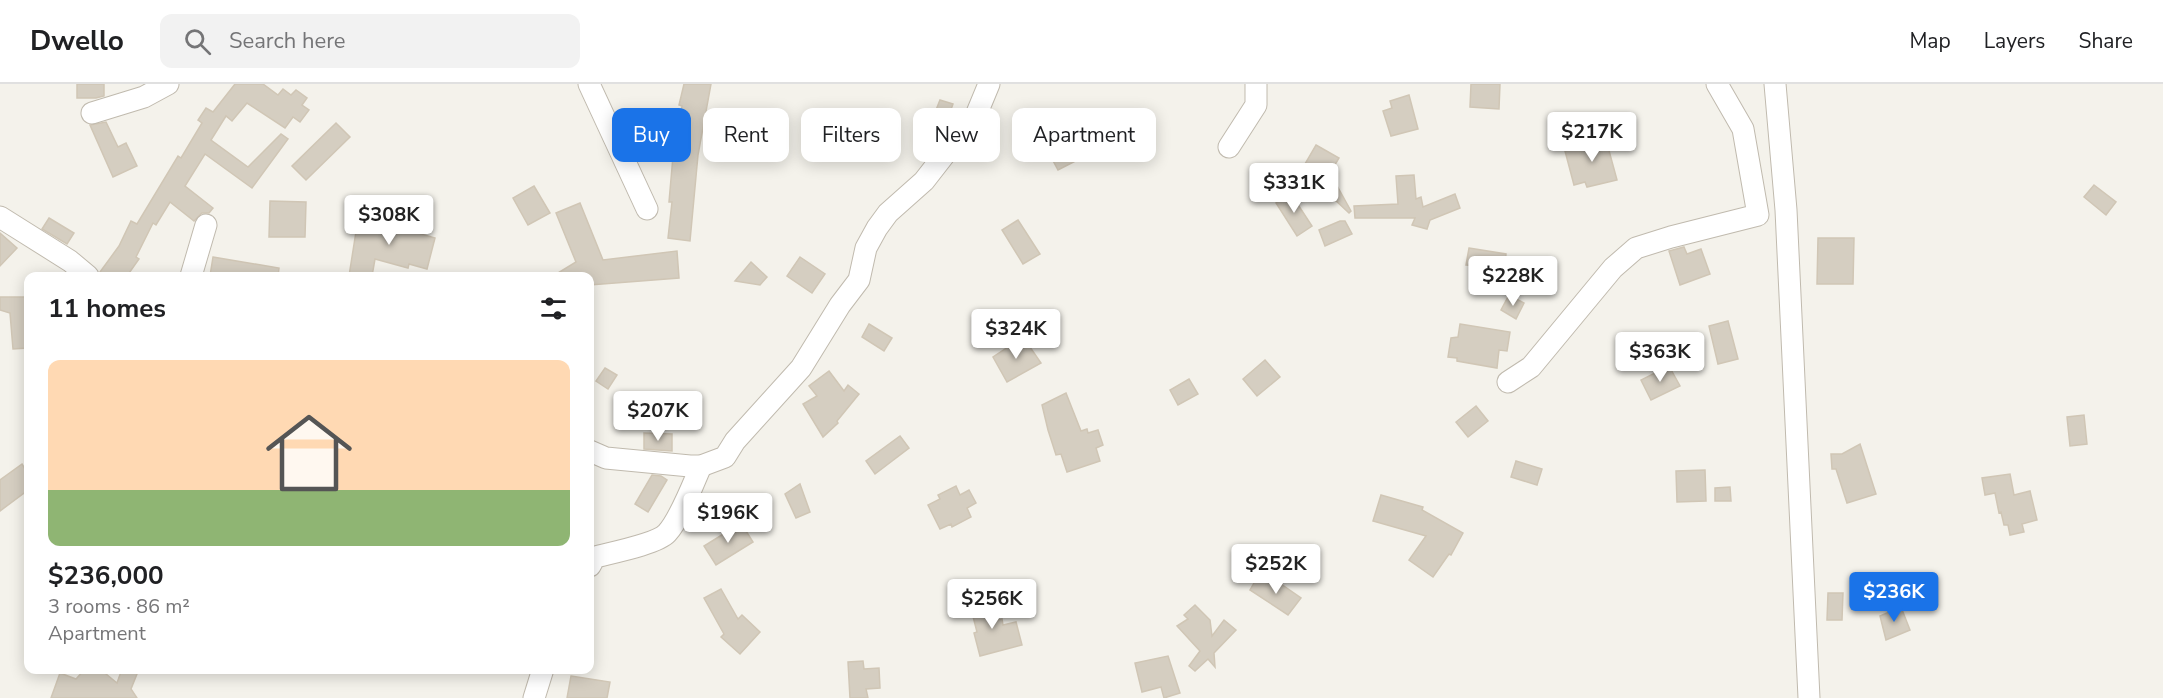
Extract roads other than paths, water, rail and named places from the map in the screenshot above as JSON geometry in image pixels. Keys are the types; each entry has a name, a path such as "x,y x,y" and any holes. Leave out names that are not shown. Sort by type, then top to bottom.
{"street":[{"path":"92,113 144,97 168,84"},
{"path":"589,84 647,209"},
{"path":"594,453 606,458 701,466 725,457 735,441 801,368 859,280 866,248 877,228 888,213 924,181 952,145 972,126 989,84"},
{"path":"982,105 1007,84"},
{"path":"1229,147 1256,105 1256,84"},
{"path":"1508,382 1531,367 1613,268 1636,248 1758,215 1743,129 1717,84"},
{"path":"1774,84 1786,210 1809,698"},
{"path":"0,217 70,261 83,272"},
{"path":"192,272 206,225"},
{"path":"594,558 638,546 666,535 687,498 701,466"},
{"path":"534,698 541,674"}]}
